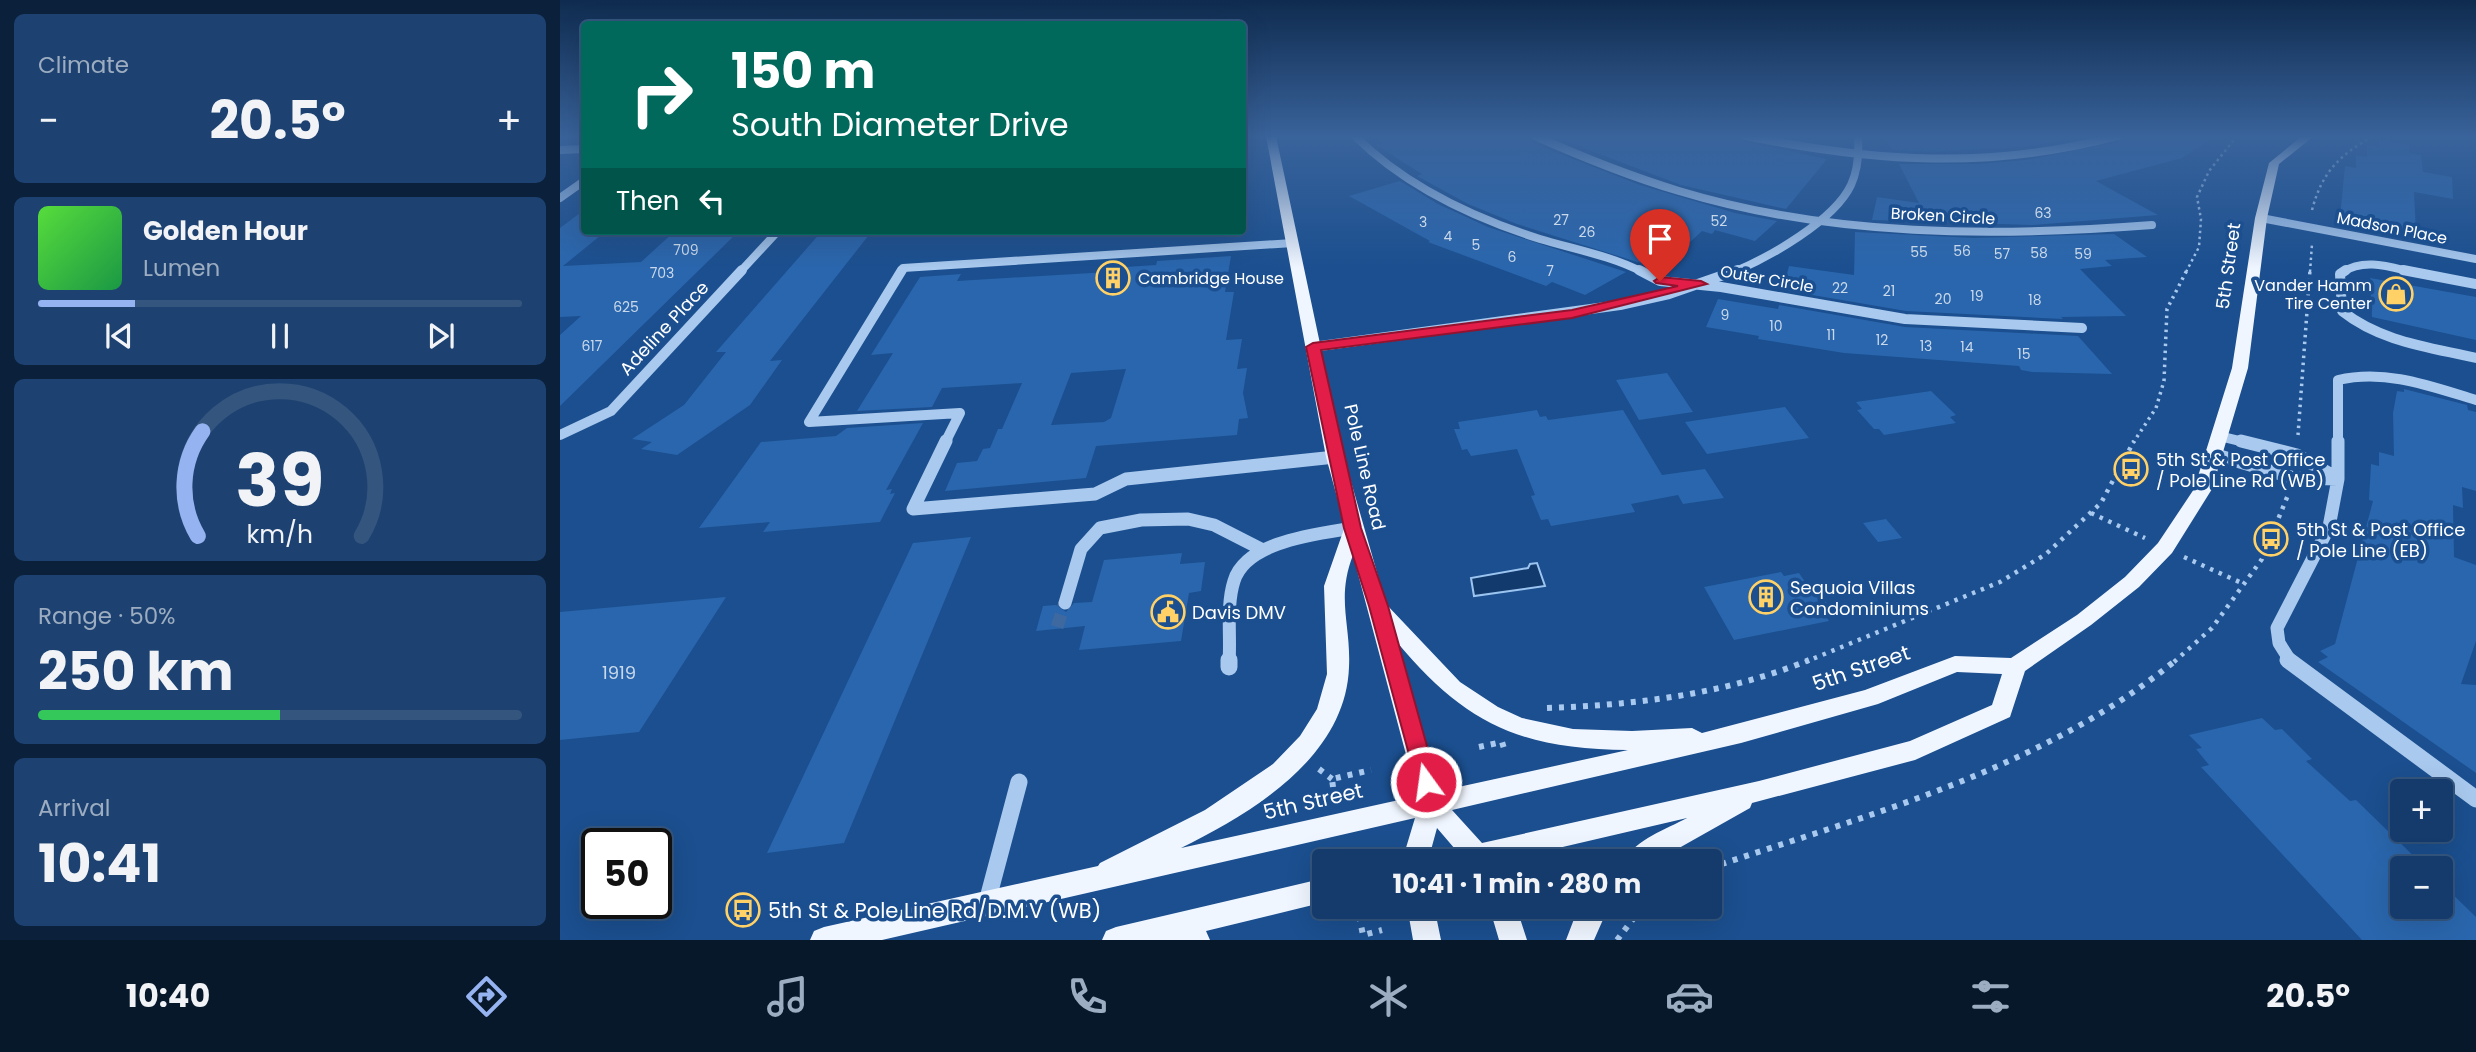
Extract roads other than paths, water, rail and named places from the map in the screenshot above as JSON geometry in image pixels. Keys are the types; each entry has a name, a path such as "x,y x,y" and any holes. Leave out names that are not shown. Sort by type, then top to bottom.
{"main road":[{"name":"Pole Line Road","path":"1280,180 1335,457 1432,804 1472,849"},
{"name":"5th Street","path":"824,940 987,902 1084,884 1741,734 1870,698 1955,664 2015,666 2094,612 2132,582 2165,548 2203,489 2240,368 2261,218 2270,180"},
{"path":"1084,884 1216,816 1271,780 1300,755 1316,736 1332,704 1338,674 1338,638 1333,592 1353,528"},
{"path":"1378,606 1462,696 1485,712 1527,731 1616,741 1741,734"},
{"path":"1517,849 1915,750 2002,711 2015,666"},
{"path":"1654,849 1759,791"},
{"path":"1419,849 1432,804"},
{"path":"1119,939 1312,893"},
{"path":"1423,919 1427,940"},
{"path":"1506,919 1513,940"},
{"path":"1580,940 1587,919"},
{"path":"1119,939 1195,940"}],"street":[{"name":"Outer Circle","path":"1409,180 1487,220 1637,269 1660,281 1701,284 1905,319 2082,328"},
{"name":"Broken Circle","path":"1644,180 1791,217 1821,220 1994,233 2152,225"},
{"path":"1313,347 1572,314 1701,284 1751,263 1800,236 1821,220 1852,186 1853,180"},
{"path":"560,198 581,183"},
{"name":"Madson Place","path":"2261,218 2476,259"},
{"name":"Adeline Place","path":"563,434 611,411 774,235"},
{"path":"1293,243 903,268 809,422 960,413 913,509 1095,494 1126,479 1335,457"},
{"path":"2476,284 2373,264 2353,265 2340,274 2342,311 2353,321 2399,340 2476,358"},
{"path":"2476,400 2388,376 2354,374 2338,380 2339,479 2329,527 2277,628 2279,643 2287,659 2476,799"},
{"path":"2219,436 2297,455 2339,479"},
{"path":"2214,454 2294,478 2339,479"},
{"path":"1065,603 1081,549 1100,528 1141,520 1188,519 1226,530 1263,550"},
{"path":"1229,667 1234,578 1244,564 1263,550 1353,528"},
{"path":"987,902 1019,782"}],"water":[{"path":"1537,563 1545,586 1474,596 1471,578 1528,568 1530,564"}],"tunnel":[{"path":"1057,627 1065,603"}],"place":[{"name":"Cambridge House","path":"1113,278"},
{"name":"Vander Hamm Tire Center","path":"2396,294"},
{"name":"5th St & Post Office / Pole Line Rd (WB)","path":"2131,469"},
{"name":"5th St & Post Office / Pole Line (EB)","path":"2271,539"},
{"name":"Sequoia Villas Condominiums","path":"1766,597"},
{"name":"Davis DMV","path":"1168,612"},
{"name":"5th St & Pole Line Rd/D.M.V (WB)","path":"743,910"}]}
